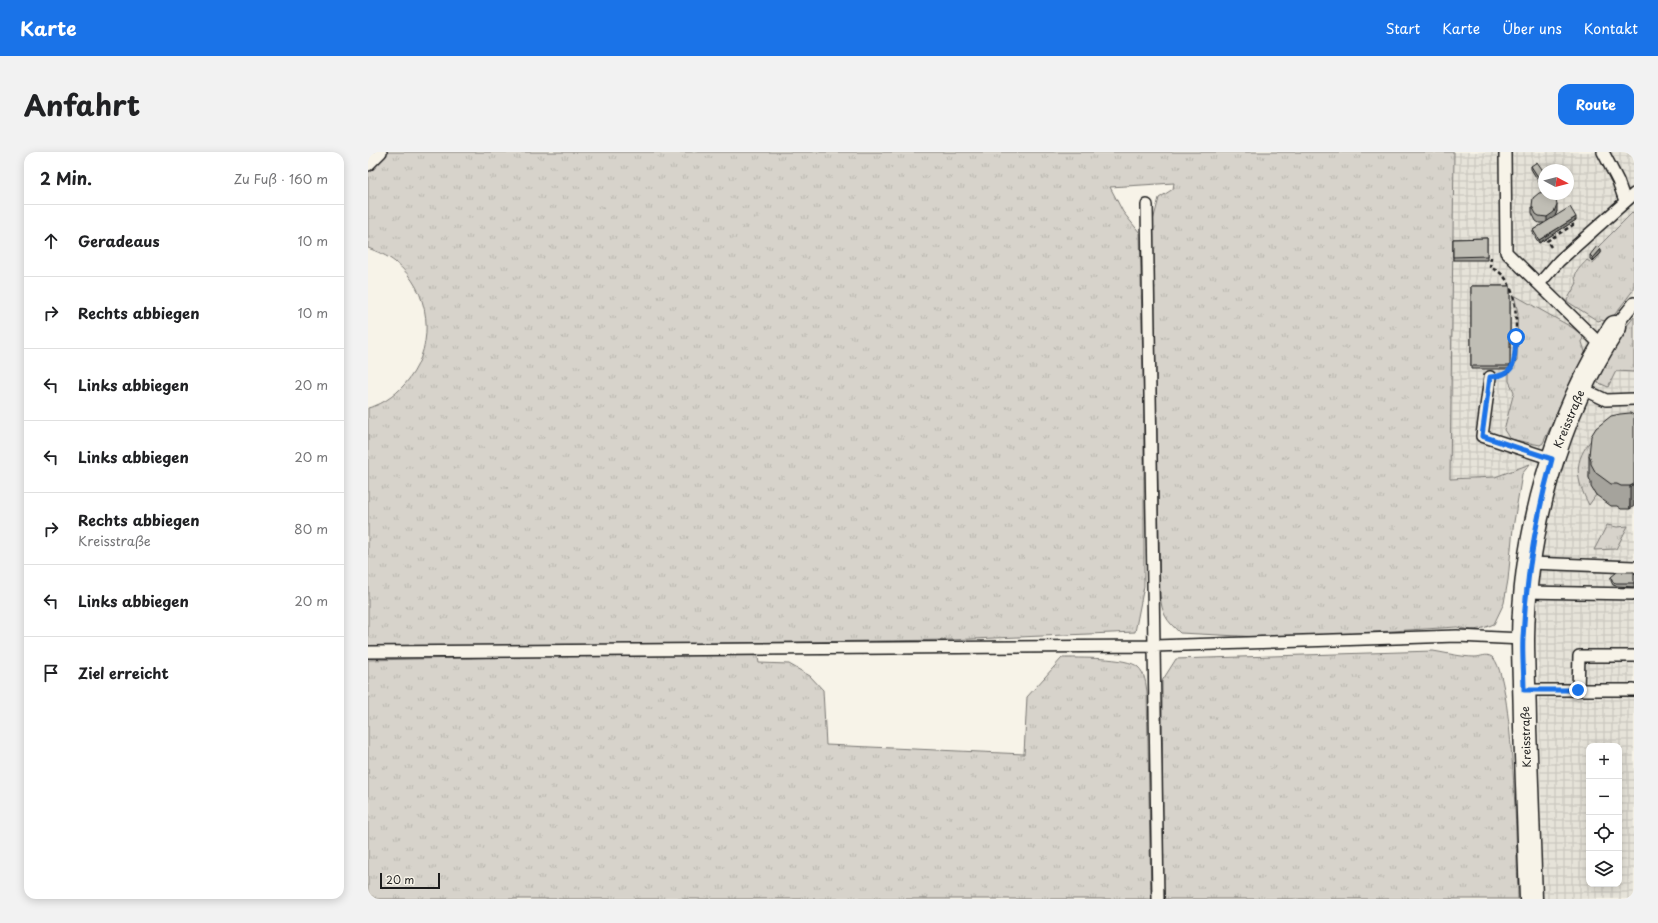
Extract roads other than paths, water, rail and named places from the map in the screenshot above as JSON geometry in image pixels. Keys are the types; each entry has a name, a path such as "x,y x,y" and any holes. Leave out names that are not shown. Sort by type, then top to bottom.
{"street":[{"name":"Kreisstraße","path":"1531,899 1523,639 1526,592 1530,563 1542,496 1552,459 1581,388 1602,346 1615,327"}],"lane":[{"path":"368,165 381,152"},
{"path":"1505,152 1506,252 1602,346"},
{"path":"1603,152 1618,181 1625,201"},
{"path":"1539,284 1559,261 1634,194"},
{"path":"1147,205 1158,899"},
{"path":"1615,327 1634,302"},
{"path":"1490,377 1482,436 1552,459"},
{"path":"1581,388 1606,400 1634,399"},
{"path":"1530,563 1634,566"},
{"path":"1526,592 1634,594"},
{"path":"368,652 1154,646 1457,636 1523,639"},
{"path":"1578,690 1579,656 1634,656"},
{"path":"1524,690 1634,690"}]}
